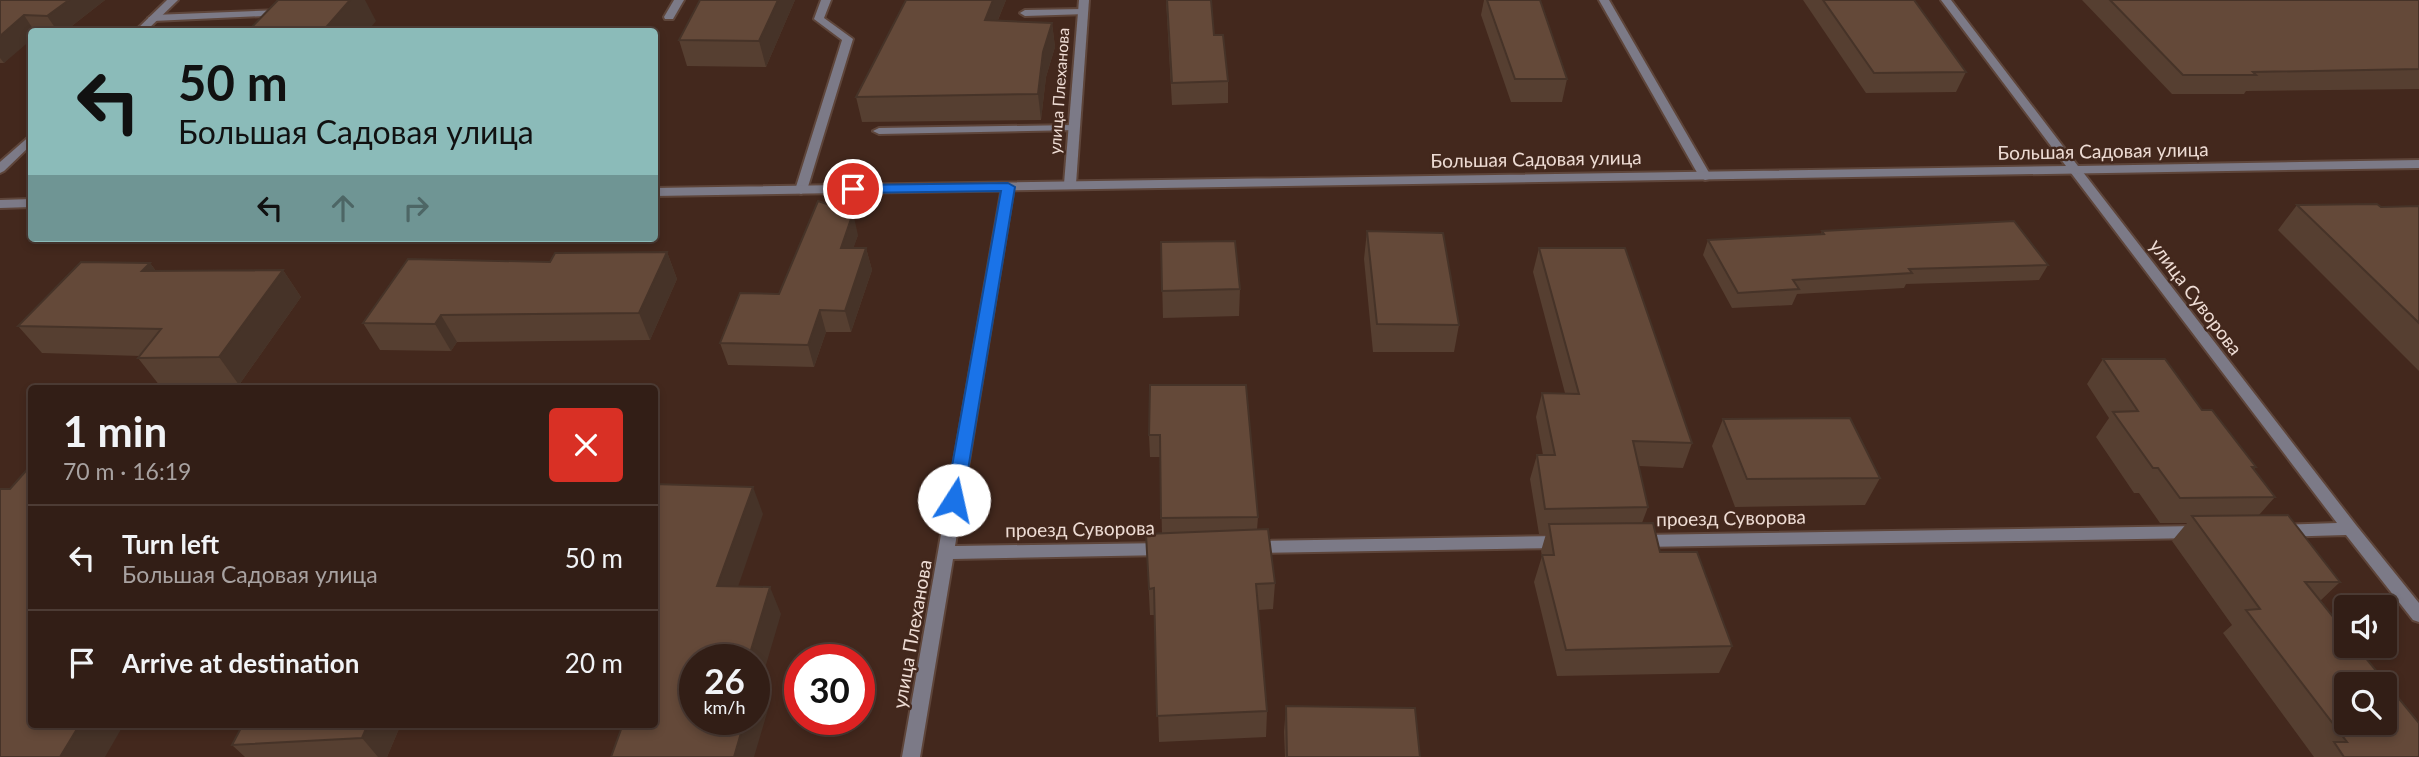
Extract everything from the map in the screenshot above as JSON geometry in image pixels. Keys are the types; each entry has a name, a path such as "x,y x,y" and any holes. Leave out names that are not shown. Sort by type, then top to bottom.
{"street":[{"path":"143,28 173,0"},
{"path":"669,17 679,0"},
{"path":"801,190 848,39 819,19 826,0"},
{"path":"1604,0 1705,176"},
{"name":"улица Суворова","path":"1946,0 2350,529 2419,615"},
{"path":"1025,13 1083,6"},
{"name":"улица Плеханова","path":"1070,184 1083,6"},
{"path":"153,18 286,13"},
{"path":"879,131 1074,128"},
{"path":"0,169 28,141"},
{"name":"Большая Садовая улица","path":"658,192 2419,164"},
{"name":"улица Плеханова","path":"911,757 1008,187"},
{"path":"0,204 28,203"},
{"path":"2265,531 2350,529"},
{"name":"проезд Суворова","path":"1623,541 2209,532"},
{"path":"1232,548 1581,542"},
{"name":"проезд Суворова","path":"946,553 1177,548"}],"building":[{"path":"0,0 69,0 47,16 24,15 0,36"},
{"path":"278,0 350,0 326,28 251,28"},
{"path":"700,0 778,0 759,41 679,40"},
{"path":"906,0 993,0 985,20 1052,23 1043,52 1038,94 856,97"},
{"path":"1167,0 1211,0 1214,35 1223,35 1228,81 1172,83"},
{"path":"1487,0 1540,0 1567,79 1515,79"},
{"path":"1823,0 1914,0 1966,72 1874,73"},
{"path":"2110,0 2419,0 2419,69 2183,75"},
{"path":"818,201 853,213 841,248 866,248 845,311 820,310 808,345 720,343 740,293 779,294"},
{"path":"2377,204 2381,207 2419,206 2419,323 2297,205"},
{"path":"2014,221 2048,265 1909,269 1912,273 1793,280 1799,289 1738,293 1708,240 1824,234 1822,231"},
{"path":"1367,231 1443,233 1459,325 1377,324"},
{"path":"1235,241 1240,289 1162,291 1161,242"},
{"path":"1539,248 1625,248 1692,443 1633,441 1648,507 1545,509 1537,455 1555,455 1542,393 1579,394"},
{"path":"667,252 639,313 441,315 435,324 363,323 408,259 550,262 555,253"},
{"path":"81,262 150,263 142,271 283,270 219,357 138,358 161,329 18,326"},
{"path":"2103,359 2165,359 2202,410 2212,410 2256,467 2252,467 2275,497 2180,498 2158,468 2153,468 2113,412 2138,411"},
{"path":"1150,385 1246,385 1258,517 1161,518 1160,435 1149,435"},
{"path":"1850,418 1880,478 1747,479 1723,419"},
{"path":"28,469 28,728 78,728 60,757 0,757 0,489 10,489"},
{"path":"658,484 753,487 717,586 770,587 753,644 679,644 679,735 740,735 734,757 611,757 622,728 658,728"},
{"path":"2288,515 2340,582 2305,582 2334,618 2334,658 2366,658 2377,672 2334,672 2334,725 2246,610 2260,609 2192,516"},
{"path":"1653,523 1660,552 1697,552 1732,646 1566,650 1542,555 1554,555 1549,524"},
{"path":"1268,529 1275,583 1256,584 1267,711 1157,716 1154,588 1149,589 1146,534"},
{"path":"2397,696 2419,723 2419,757 2344,757 2334,742 2347,742 2342,735 2397,735"},
{"path":"1286,706 1415,708 1420,757 1287,757"},
{"path":"241,728 366,728 362,738 232,745"}],"route":[{"path":"853,189 1008,187 954,500"}]}
